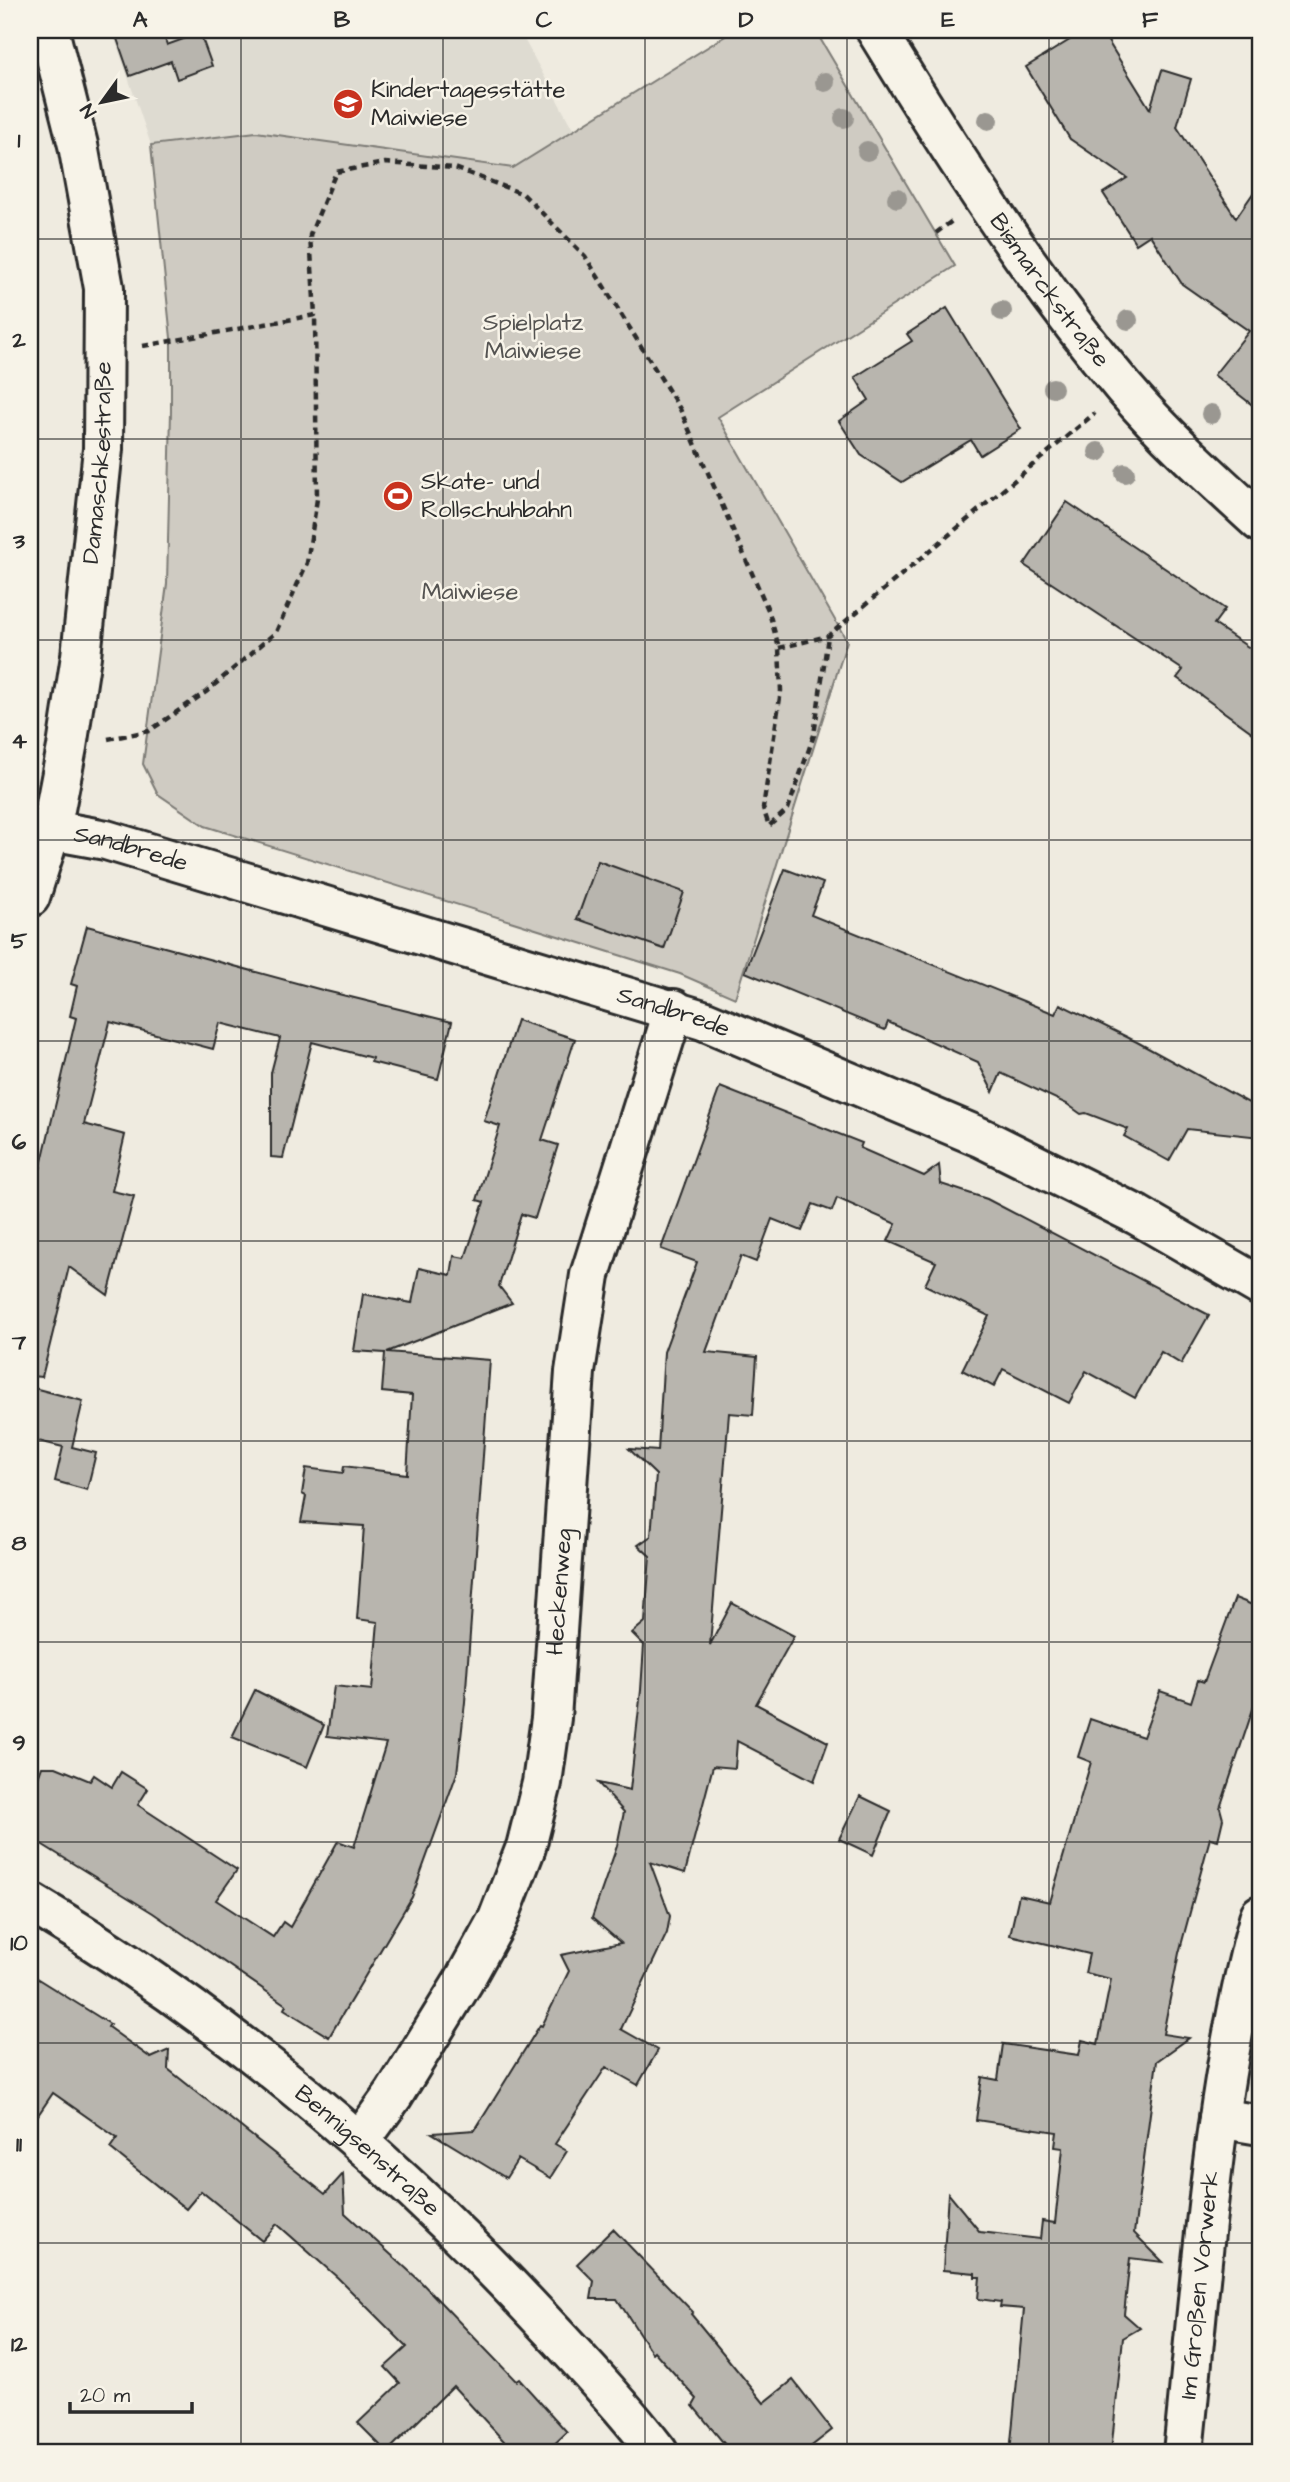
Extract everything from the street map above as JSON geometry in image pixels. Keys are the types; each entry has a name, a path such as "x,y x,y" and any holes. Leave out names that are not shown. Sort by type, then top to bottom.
{"street":[{"name":"Damaschkestraße","path":"30,897 51,830 81,656 103,449 104,288 78,145 48,30"},
{"name":"Bismarckstraße","path":"876,30 1011,242 1124,389 1202,469 1260,522"},
{"name":"Sandbrede","path":"51,830 106,840 674,1009 982,1138 1137,1215 1260,1286"},
{"name":"Heckenweg","path":"360,2141 394,2094 463,1982 498,1919 526,1847 542,1783 551,1718 575,1372 590,1275 674,1009"},
{"name":"Bennigsenstraße","path":"30,1902 159,1985 265,2063 360,2141 494,2269 625,2410 658,2452"},
{"name":"Im Großen Vorwerk","path":"1182,2452 1219,2118 1241,1983 1260,1915"},
{"path":"1219,2118 1260,2125"}],"path":[{"path":"149,731 206,692 276,632 307,563 317,499 310,235 336,172 385,163 455,168 523,194 585,256 680,409 769,612 779,648 781,691 763,808 769,826 788,809 814,735 828,636"},
{"path":"189,338 314,315"},
{"path":"779,648 828,636 1124,389"}],"shaded area":[{"name":"Kindertagesstätte Maiwiese","path":"112,30 519,30 574,131 513,168 256,132 151,145"}],"green space":[{"name":"Maiwiese","path":"735,30 815,30 955,266 718,417 847,641 735,998 680,974 205,826 158,794 143,764 167,584 171,411 171,338 151,145 256,132 513,168"}],"building":[{"path":"114,30 162,30 167,45 200,33 212,66 177,79 171,61 130,76"},
{"path":"1086,30 1101,30 1150,109 1162,70 1191,79 1177,127 1236,218 1260,183 1260,411 1214,375 1249,331 1182,284 1150,235 1136,244 1103,193 1127,178 1070,139 1026,67"},
{"path":"947,308 1021,429 980,455 971,440 902,482 861,455 839,421 869,400 855,377 912,341 907,334"},
{"path":"1067,502 1225,609 1214,624 1260,655 1260,738 1177,678 1183,670 1024,565"},
{"path":"598,861 684,892 664,949 577,919"},
{"path":"785,869 823,883 811,915 1055,1014 1060,1004 1137,1042 1260,1109 1260,1137 1187,1129 1169,1161 1124,1136 1128,1129 1086,1113 1081,1114 1067,1104 1001,1073 993,1092 978,1062 888,1022 885,1030 745,972"},
{"path":"87,926 452,1022 438,1079 371,1062 372,1058 312,1042 283,1158 271,1157 271,1073 280,1038 220,1023 213,1049 110,1022 84,1124 125,1135 112,1191 134,1196 108,1295 69,1267 42,1377 30,1376 30,1212 76,1018 70,1016 77,986 71,984"},
{"path":"517,1020 575,1039 542,1140 558,1145 535,1218 521,1214 499,1286 512,1303 387,1352 490,1360 465,1702 457,1773 412,1897 329,2037 284,2009 286,2005 153,1913 30,1837 30,1800 42,1767 56,1767 90,1781 94,1775 112,1787 121,1772 148,1789 138,1805 237,1870 216,1900 273,1937 283,1922 290,1927 338,1841 354,1847 386,1743 327,1736 334,1686 372,1690 378,1622 357,1619 364,1526 301,1522 306,1496 302,1494 306,1468 343,1473 344,1466 407,1474 412,1395 382,1392 385,1353 354,1351 363,1294 412,1303 419,1268 451,1275 454,1256 465,1258 484,1202 477,1200 500,1126 484,1121"},
{"path":"720,1087 862,1143 860,1148 924,1176 939,1165 941,1184 987,1199 1209,1315 1181,1364 1161,1352 1135,1398 1086,1371 1069,1403 1003,1369 994,1387 962,1370 989,1316 925,1285 936,1262 888,1241 896,1224 837,1198 832,1211 813,1204 802,1231 772,1219 756,1262 741,1256 706,1352 757,1357 753,1415 729,1413 710,1645 732,1603 794,1636 756,1704 828,1742 814,1781 737,1741 735,1768 713,1766 685,1873 650,1862 670,1916 667,1933 621,2029 658,2050 638,2085 606,2067 555,2144 567,2151 550,2178 518,2159 506,2178 432,2133 475,2130 540,2025 542,2026 569,1971 561,1955 621,1943 592,1918 617,1846 624,1812 598,1783 630,1790 641,1690 644,1645 632,1633 645,1622 650,1556 638,1545 651,1536 656,1475 629,1449 658,1451 664,1352 697,1262 661,1249"},
{"path":"30,1387 83,1401 72,1447 96,1453 87,1490 55,1481 63,1447 30,1439"},
{"path":"1235,1598 1260,1608 1260,1688 1220,1808 1223,1819 1218,1840 1210,1838 1179,1953 1163,2034 1189,2038 1157,2061 1134,2233 1163,2262 1130,2258 1124,2314 1140,2328 1123,2338 1111,2452 1010,2452 1024,2309 1000,2307 1001,2302 978,2299 980,2277 975,2277 975,2273 943,2270 948,2193 980,2232 1040,2239 1042,2221 1055,2223 1063,2148 1055,2147 1057,2132 976,2120 982,2077 998,2080 1003,2044 1079,2055 1082,2040 1098,2044 1111,1979 1085,1973 1089,1954 1010,1935 1019,1895 1050,1902 1091,1762 1078,1757 1090,1719 1143,1737 1160,1691 1191,1702 1198,1680 1204,1682"},
{"path":"255,1690 324,1725 307,1767 232,1737"},
{"path":"860,1796 891,1811 873,1855 839,1839"},
{"path":"30,1974 110,2024 108,2027 151,2058 169,2050 168,2069 325,2194 343,2174 345,2213 419,2280 516,2381 519,2379 567,2432 546,2452 514,2452 453,2386 387,2452 358,2423 400,2383 385,2367 407,2347 338,2278 277,2224 262,2241 201,2191 186,2209 110,2148 117,2138 53,2093 30,2127"},
{"path":"613,2229 693,2312 691,2314 764,2403 793,2380 832,2430 804,2452 731,2452 693,2406 697,2399 654,2351 652,2353 617,2299 591,2299 594,2281 577,2264"}],"place":[{"name":"Kindertagesstätte Maiwiese","path":"348,104"},
{"name":"Skate- und Rollschuhbahn","path":"398,496"}],"park label":[{"name":"Spielplatz Maiwiese","path":"533,337"}]}
